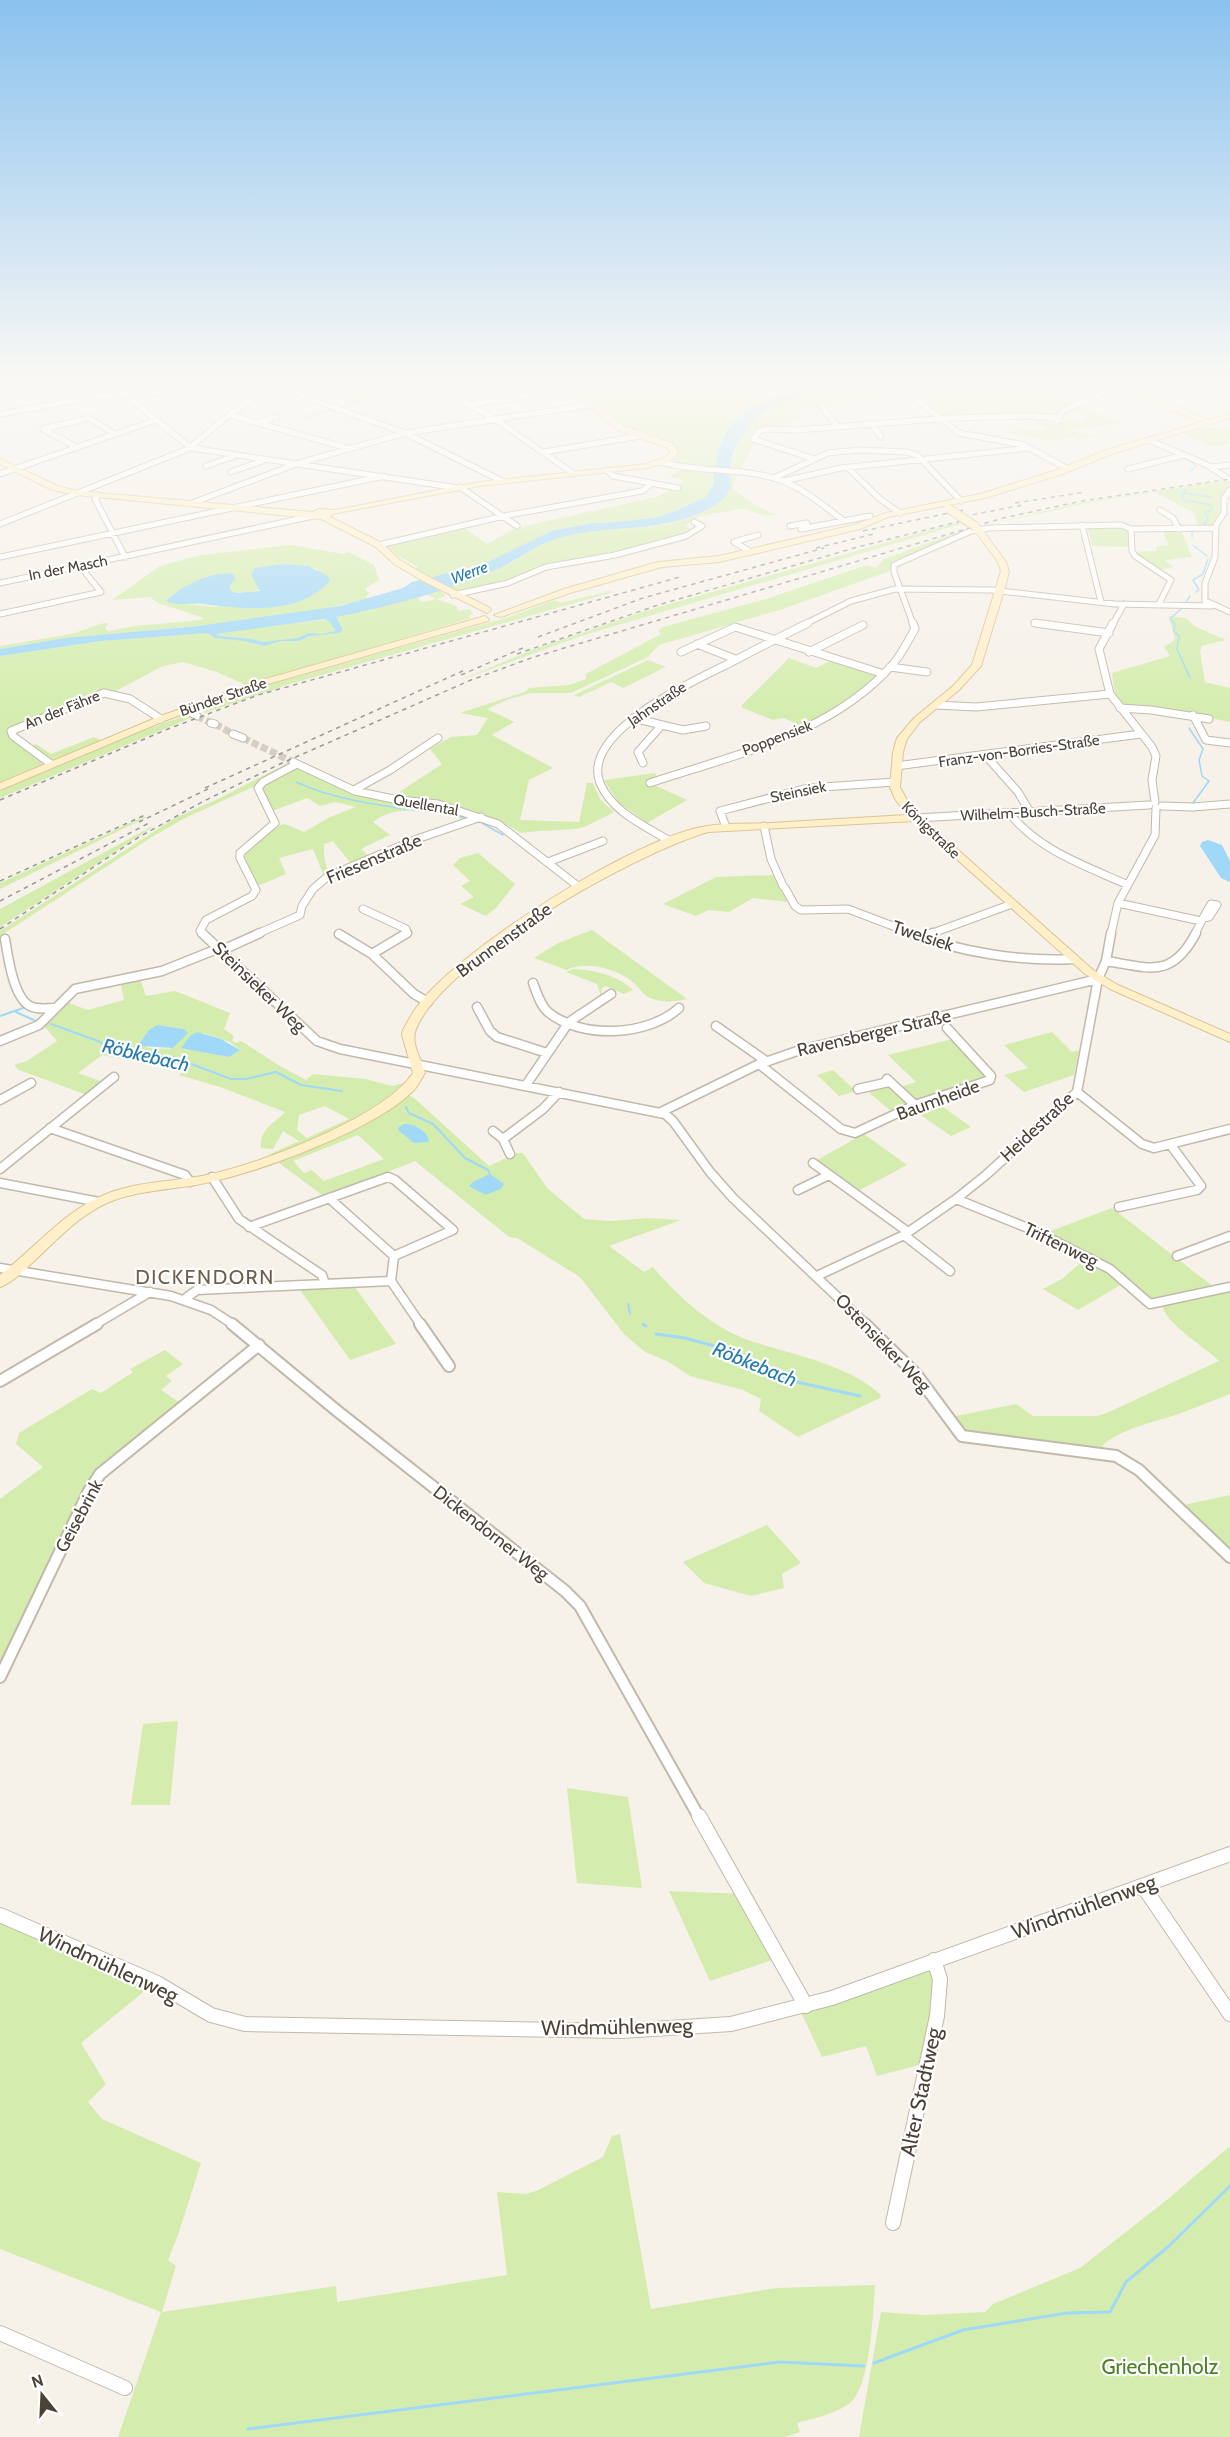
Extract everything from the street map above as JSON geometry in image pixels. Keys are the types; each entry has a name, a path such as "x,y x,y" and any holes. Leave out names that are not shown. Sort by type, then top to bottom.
{"main road":[{"path":"71,492 312,515 319,511 379,545 397,562 487,614"},
{"path":"326,515 437,492"},
{"path":"751,552 842,531 900,513 945,507 991,492"},
{"name":"Königstraße","path":"945,507 978,528 1005,571 976,666 956,688 905,732 896,766 895,782 900,800 1012,904 1098,979 1230,1038"},
{"name":"Bünder Straße","path":"0,787 161,719 258,684 661,564 712,561 751,552"},
{"name":"Brunnenstraße","path":"418,1063 408,1034 415,1018 466,963 579,887 670,841 690,832 726,827 917,818"},
{"path":"0,1282 99,1202 124,1194 212,1177 264,1162 297,1149 381,1110 405,1095 413,1086 419,1073 418,1063"}],"street":[{"path":"0,524 80,492"},
{"path":"192,503 222,492"},
{"path":"0,557 309,492"},
{"path":"466,492 517,525"},
{"path":"379,545 504,516 633,492"},
{"path":"801,492 821,503 844,521"},
{"path":"873,492 900,513"},
{"path":"952,492 961,501"},
{"path":"1206,604 1205,583 1213,566 1216,528 1224,513 1224,500 1229,492"},
{"path":"98,495 95,499 125,556"},
{"path":"1160,510 1173,518 1179,529"},
{"name":"In der Masch","path":"0,583 312,515"},
{"path":"801,529 870,516"},
{"path":"812,537 801,529 790,526 822,521 830,524"},
{"path":"455,596 508,583 546,567 615,555 686,536 702,526 694,522"},
{"path":"1082,525 1101,602"},
{"path":"978,528 1121,525 1131,529 1216,528"},
{"name":"Poppensiek","path":"650,783 801,732 868,689 904,652 915,629 894,572 894,565 978,528"},
{"path":"1131,529 1132,551 1135,556 1170,580 1159,604"},
{"path":"751,552 734,542 758,535"},
{"path":"0,615 100,592 101,590 80,567"},
{"name":"Jahnstraße","path":"670,841 620,809 607,795 598,778 598,759 602,750 633,718 660,698 868,594 902,589 1000,590 1124,604 1206,604 1230,612"},
{"path":"936,705 976,707 1110,694 1099,649 1124,604"},
{"path":"1035,623 1109,633"},
{"path":"809,652 863,625"},
{"name":"Jahnstraße","path":"681,652 735,627 774,640"},
{"path":"774,640 884,674"},
{"path":"697,644 735,659"},
{"path":"890,668 927,672"},
{"name":"An der Fähre","path":"51,764 13,736 11,730 104,693 130,699 161,719"},
{"name":"Heidestraße","path":"817,1276 906,1233 956,1199 986,1175 1077,1092 1098,979 1106,961 1118,903 1156,837 1158,822 1152,780 1156,756 1110,694"},
{"path":"1120,708 1193,715 1209,719"},
{"path":"186,710 197,716"},
{"path":"1193,715 1206,740 1230,743"},
{"path":"633,718 683,730 706,726"},
{"path":"643,763 638,752 661,726"},
{"path":"233,734 243,738"},
{"name":"Franz-von-Borries-Straße","path":"896,766 1141,734"},
{"path":"354,790 390,770 438,738"},
{"path":"986,756 1018,792 1030,812"},
{"name":"Quellental","path":"294,763 354,790 398,800 438,804 481,817 513,834 579,887"},
{"name":"Steinsieker Weg","path":"294,763 263,782 258,788 275,823 240,853 240,858 256,890 252,896 206,920 200,931 282,1011 317,1041 340,1049 659,1113"},
{"name":"Steinsiek","path":"726,827 720,811 808,788 840,783 895,782"},
{"name":"Wilhelm-Busch-Straße","path":"917,818 1155,805 1193,807 1230,804"},
{"path":"1010,814 1018,827 1040,843 1128,885"},
{"name":"Friesenstraße","path":"0,1041 39,1025 66,996 85,985 148,975 220,950 300,915 302,906 313,889 327,877 417,839 481,817"},
{"name":"Twelsiek","path":"764,826 771,859 795,906 801,910 849,909 941,945 1025,958 1064,961 1074,959"},
{"path":"548,862 603,841"},
{"path":"1106,961 1149,967 1175,962 1181,956 1201,919 1118,903"},
{"path":"922,938 1012,904"},
{"path":"363,909 406,929 407,933 372,954"},
{"path":"339,934 372,954 414,994 428,1002"},
{"path":"5,939 13,979 26,1002 35,1007 54,1008"},
{"name":"Ravensberger Straße","path":"659,1113 665,1108 762,1063 800,1050 1089,983 1098,979"},
{"path":"533,983 542,1006 550,1014 569,1022 603,1030 627,1031 659,1023 673,1016 679,1008"},
{"path":"526,1085 569,1022 611,994"},
{"path":"477,1007 484,1015 490,1033 496,1037 547,1053"},
{"path":"716,1026 762,1063"},
{"name":"Baumheide","path":"762,1063 841,1129 855,1133 915,1105 990,1080 991,1076 947,1028"},
{"path":"0,1169 114,1077"},
{"path":"858,1089 888,1080 915,1105"},
{"path":"0,1100 31,1083"},
{"path":"503,1138 543,1109 559,1092"},
{"path":"1077,1092 1142,1144 1154,1148 1230,1129"},
{"name":"Ostensieker Weg","path":"659,1113 673,1120 733,1198 817,1276 916,1374 962,1436 968,1439 1116,1456 1139,1470 1230,1557"},
{"path":"50,1128 185,1175 190,1182"},
{"path":"493,1131 503,1138 510,1154"},
{"path":"1119,1207 1197,1190 1201,1186 1170,1144"},
{"path":"813,1164 906,1233 950,1271"},
{"path":"798,1190 829,1175"},
{"path":"212,1177 239,1219 316,1270 322,1275 325,1284"},
{"path":"249,1227 388,1177 395,1180 453,1230 394,1256 392,1261 392,1281 449,1366"},
{"path":"0,1183 99,1202"},
{"path":"329,1197 394,1256"},
{"name":"Triftenweg","path":"956,1199 1035,1232 1110,1269 1150,1304 1230,1287"},
{"path":"1178,1256 1230,1236"},
{"name":"Dickendorner Weg","path":"0,1268 186,1298 206,1305 259,1345 580,1606 806,2006"},
{"path":"186,1298 197,1290 392,1281"},
{"path":"0,1381 150,1292"},
{"name":"Geisebrink","path":"0,1677 89,1491 100,1474 259,1345"},
{"name":"Windmühlenweg","path":"0,1915 157,1983 211,2015 244,2024 622,2031 731,2024 806,2006 1230,1854"},
{"path":"1143,1886 1230,2014"},
{"name":"Alter Stadtweg","path":"893,2223 937,2016 940,1979 934,1960"},
{"path":"0,2333 125,2388"}],"green space":[{"path":"667,492 709,492 706,497 659,517 592,523 551,531 484,564 450,574 429,577 415,569 418,567 400,557 386,545 463,527 487,544 516,528 660,496"},
{"path":"725,492 737,492 755,505 776,515 763,515 740,509 707,515 691,522 686,526 691,529 683,534 622,550 538,567 500,584 456,591 447,587 503,567 555,539 574,534 638,528 680,521 699,514 717,503"},
{"path":"1151,492 1228,492 1214,527 1198,528 1194,513 1155,492 1104,500 985,525 1083,502"},
{"path":"958,522 961,524 581,636 458,681 532,650 645,611"},
{"path":"1087,525 1128,527 1129,547 1092,546"},
{"path":"969,528 971,530 895,562 890,571 783,609 659,645 648,657 571,693 531,693 509,699 487,709 514,722 492,735 553,768 529,780 520,820 579,822 587,783 593,783 600,799 614,812 589,824 574,829 521,833 491,817 459,807 392,797 442,764 430,749 451,737 477,735 488,718 460,713 525,692 529,688 569,685 586,679 586,674 661,634 658,631 663,627 766,599 867,565 876,568 884,559"},
{"path":"1162,530 1181,530 1192,557 1164,560 1174,567 1159,570 1138,556 1135,552 1157,551 1156,547 1169,545"},
{"path":"291,545 344,554 349,552 374,565 379,580 366,588 366,591 370,593 366,596 367,599 322,609 230,623 92,636 0,649 0,646 71,634 104,623 108,623 105,629 109,631 135,626 201,620 204,618 158,603 150,597 112,600 160,566 201,555","holes":["283,564 308,566 319,570 217,607 189,604 230,585 230,590 236,593 260,590 257,584"]},
{"path":"439,590 446,596 437,599 456,606 459,611 469,609 473,613 469,616 471,618 246,685 217,672 183,662 163,666 116,691 104,690 10,731 27,748 36,744 51,754 94,737 101,740 56,760 40,759 41,766 0,783 0,656 101,641 216,632 321,620 420,597 419,600 423,602 436,599 426,594"},
{"path":"613,592 290,684 204,713 206,706 253,689 509,617 555,600 560,603"},
{"path":"1169,616 1186,618 1194,626 1226,640 1202,646 1200,651 1205,682 1230,688 1230,722 1195,715 1123,708 1115,695 1112,673 1170,656 1164,647 1175,640"},
{"path":"789,658 816,668 832,660 883,675 805,728 784,718 773,720 743,708 741,706"},
{"path":"648,660 666,667 623,688 611,682 579,697 574,695"},
{"path":"181,717 193,717 0,798 0,791 110,743"},
{"path":"288,763 291,764 253,787 185,818 152,837 0,936 0,931 175,818"},
{"path":"297,766 354,793 435,806 472,817 466,820 418,811 394,812 373,822 390,835 361,849 371,858 352,865 333,841 324,844 328,874 324,876 313,849 279,858 286,874 260,885 256,884 244,855 245,851 280,825 285,824 304,832 330,817 356,807 335,802 320,806 307,798 272,811 261,792 263,783"},
{"path":"655,773 658,778 652,784 687,800 647,823 618,802 604,780"},
{"path":"147,817 0,889 0,883"},
{"path":"153,827 0,927 0,909"},
{"path":"478,853 515,884 496,908 486,916 460,904 474,897 461,886 470,881 453,865 460,858"},
{"path":"773,875 788,902 753,898 729,912 709,910 696,916 663,904 716,877"},
{"path":"592,930 687,999 668,1002 655,1000 645,995 627,977 619,973 592,966 574,967 567,970 534,958 558,943"},
{"path":"573,969 605,974 633,990 624,994 606,986 602,988 601,996 597,984 566,972"},
{"path":"140,979 146,996 175,991 230,1013 224,1029 234,1036 232,1041 236,1043 241,1041 306,1080 313,1074 366,1079 392,1086 404,1083 408,1086 401,1092 413,1097 489,1166 517,1153 523,1153 547,1188 584,1219 681,1220 609,1246 644,1272 653,1267 685,1300 723,1328 751,1341 837,1368 868,1385 881,1395 880,1398 798,1437 759,1411 761,1399 743,1390 690,1376 667,1361 645,1352 624,1334 580,1277 517,1238 509,1237 415,1161 325,1197 268,1155 299,1141 283,1131 273,1149 261,1148 265,1131 285,1112 220,1087 179,1075 190,1065 173,1058 144,1055 139,1062 102,1055 78,1073 103,1082 87,1095 19,1070 14,1065 27,1061 57,1041 44,1026 63,1001 88,1010 124,1000 120,981","holes":["157,1025 184,1029 169,1049 147,1048","203,1033 230,1042 240,1050 229,1057 183,1049","325,1106 349,1119 307,1138 297,1130 299,1115","358,1135 384,1159 324,1181 312,1170 304,1173 293,1161"]},
{"path":"1052,1032 1072,1052 1079,1050 1074,1075 1024,1092 1004,1075 1028,1068 1004,1045"},
{"path":"953,1039 988,1076 921,1101 914,1100 900,1087 916,1082 888,1055"},
{"path":"833,1070 856,1091 839,1096 817,1075"},
{"path":"890,1087 907,1103 892,1112 865,1089"},
{"path":"936,1102 971,1127 951,1136 912,1109"},
{"path":"864,1134 907,1165 858,1191 815,1161"},
{"path":"1112,1208 1215,1288 1151,1300 1121,1274 1052,1237 1048,1232"},
{"path":"1086,1258 1124,1283 1078,1310 1043,1289 1062,1279"},
{"path":"354,1286 396,1344 350,1360 298,1287"},
{"path":"1230,1289 1230,1394 1121,1433 1103,1445 1103,1453 962,1432 951,1417 1016,1404 1033,1416 1098,1416 1109,1412 1219,1361 1179,1329 1166,1315 1163,1308 1164,1305"},
{"path":"165,1350 183,1364 166,1376 172,1381 161,1390 182,1404 95,1475 80,1495 0,1667 0,1499 43,1467 16,1444 19,1433 92,1389 101,1393 133,1372 130,1369"},
{"path":"1230,1495 1230,1556 1174,1507"},
{"path":"767,1525 801,1563 782,1574 784,1588 751,1596 704,1583 683,1562"},
{"path":"178,1721 170,1805 131,1805 143,1724"},
{"path":"567,1788 628,1797 642,1888 577,1883"},
{"path":"669,1891 745,1894 781,1957 710,1981"},
{"path":"0,1917 152,1985 81,2043 106,2084 88,2102 102,2119 201,2163 168,2260 176,2266 162,2312 336,2286 337,2302 507,2275 497,2192 526,2194 536,2191 603,2157 612,2136 620,2134 651,2309 776,2288 875,2285 870,2348 857,2394 850,2403 838,2410 797,2423 800,2432 785,2437 118,2437 161,2312 0,2249"},
{"path":"931,1967 937,1979 923,2064 877,2076 866,2046 822,2057 800,2010"},
{"name":"Griechenholz","path":"1230,2146 1230,2437 859,2437 881,2312 924,2315 985,2312 993,2304 1080,2268 1168,2199"}],"water":[{"name":"Werre","path":"709,492 729,492 719,502 700,513 681,520 660,525 576,534 556,539 500,568 461,584 399,603 336,617 343,630 339,633 310,636 299,641 281,641 264,646 245,641 215,638 208,633 101,641 0,656 0,649 66,638 198,626 340,606 403,588 412,582 484,564 551,531 592,523 659,517 706,497","holes":["324,619 329,621 336,631 321,634 309,633 298,638 263,642 216,634"]},
{"path":"283,564 308,566 328,576 330,581 303,600 287,605 253,608 180,604 166,601 198,580 225,574 234,574 235,579 230,585 230,590 236,593 260,591 251,574 255,568"},
{"path":"1208,840 1222,845 1230,861 1230,882 1221,878 1200,846 1202,842"},
{"path":"157,1025 184,1029 188,1033 173,1048 139,1044 149,1030"},
{"path":"197,1032 221,1039 240,1050 229,1057 181,1048 190,1036"},
{"path":"404,1124 420,1129 427,1135 429,1142 414,1143 399,1131 398,1128"},
{"path":"490,1174 504,1184 501,1189 485,1195 469,1186 473,1182"}],"waterway":[{"path":"1183,493 1211,497"},
{"path":"1183,493 1183,500 1211,505 1213,509 1205,514 1208,520 1205,522 1205,527"},
{"path":"1192,537 1192,532 1197,530"},
{"path":"1193,545 1207,556"},
{"path":"1196,592 1199,590 1193,580 1203,574 1208,559"},
{"path":"1186,602 1190,596"},
{"path":"1182,608 1170,619 1175,624 1174,631 1179,636 1177,649 1190,678"},
{"path":"1189,728 1203,749 1199,760 1202,776 1209,781 1193,803"},
{"path":"296,782 338,797 468,818"},
{"path":"482,823 503,835"},
{"name":"Röbkebach","path":"0,1016 26,1007"},
{"name":"Röbkebach","path":"16,1012 38,1022"},
{"name":"Röbkebach","path":"51,1024 98,1041 117,1051 173,1057 231,1079 246,1079 276,1072 301,1085 342,1091"},
{"name":"Röbkebach","path":"406,1107 409,1113 433,1124 465,1158 488,1170 490,1174"},
{"path":"628,1304 630,1314"},
{"name":"Röbkebach","path":"656,1334 685,1338 722,1348 783,1379 860,1396"},
{"path":"874,2363 963,2330 1067,2313 1110,2312 1126,2282 1169,2246 1230,2186"},
{"path":"248,2429 780,2362 864,2366"}],"tunnel":[{"path":"197,716 211,723"},
{"path":"215,724 233,734"},
{"path":"243,738 291,761"}],"railway":[{"path":"1015,503 1086,492"},
{"path":"0,929 139,837 202,802 280,764 471,680 534,657 1003,518 1082,501 1144,492"},
{"path":"955,518 1023,505"},
{"path":"863,531 963,510"},
{"path":"517,654 658,605 854,548 965,520"},
{"path":"816,548 874,534"},
{"path":"538,637 643,598 824,548"},
{"path":"0,800 168,729 258,695 680,577"},
{"path":"461,675 525,647"},
{"path":"205,788 467,669"},
{"path":"139,822 212,787"},
{"path":"0,881 145,815"},
{"path":"0,901 149,823"}],"district":[{"name":"DICKENDORN","path":"205,1277"}]}
